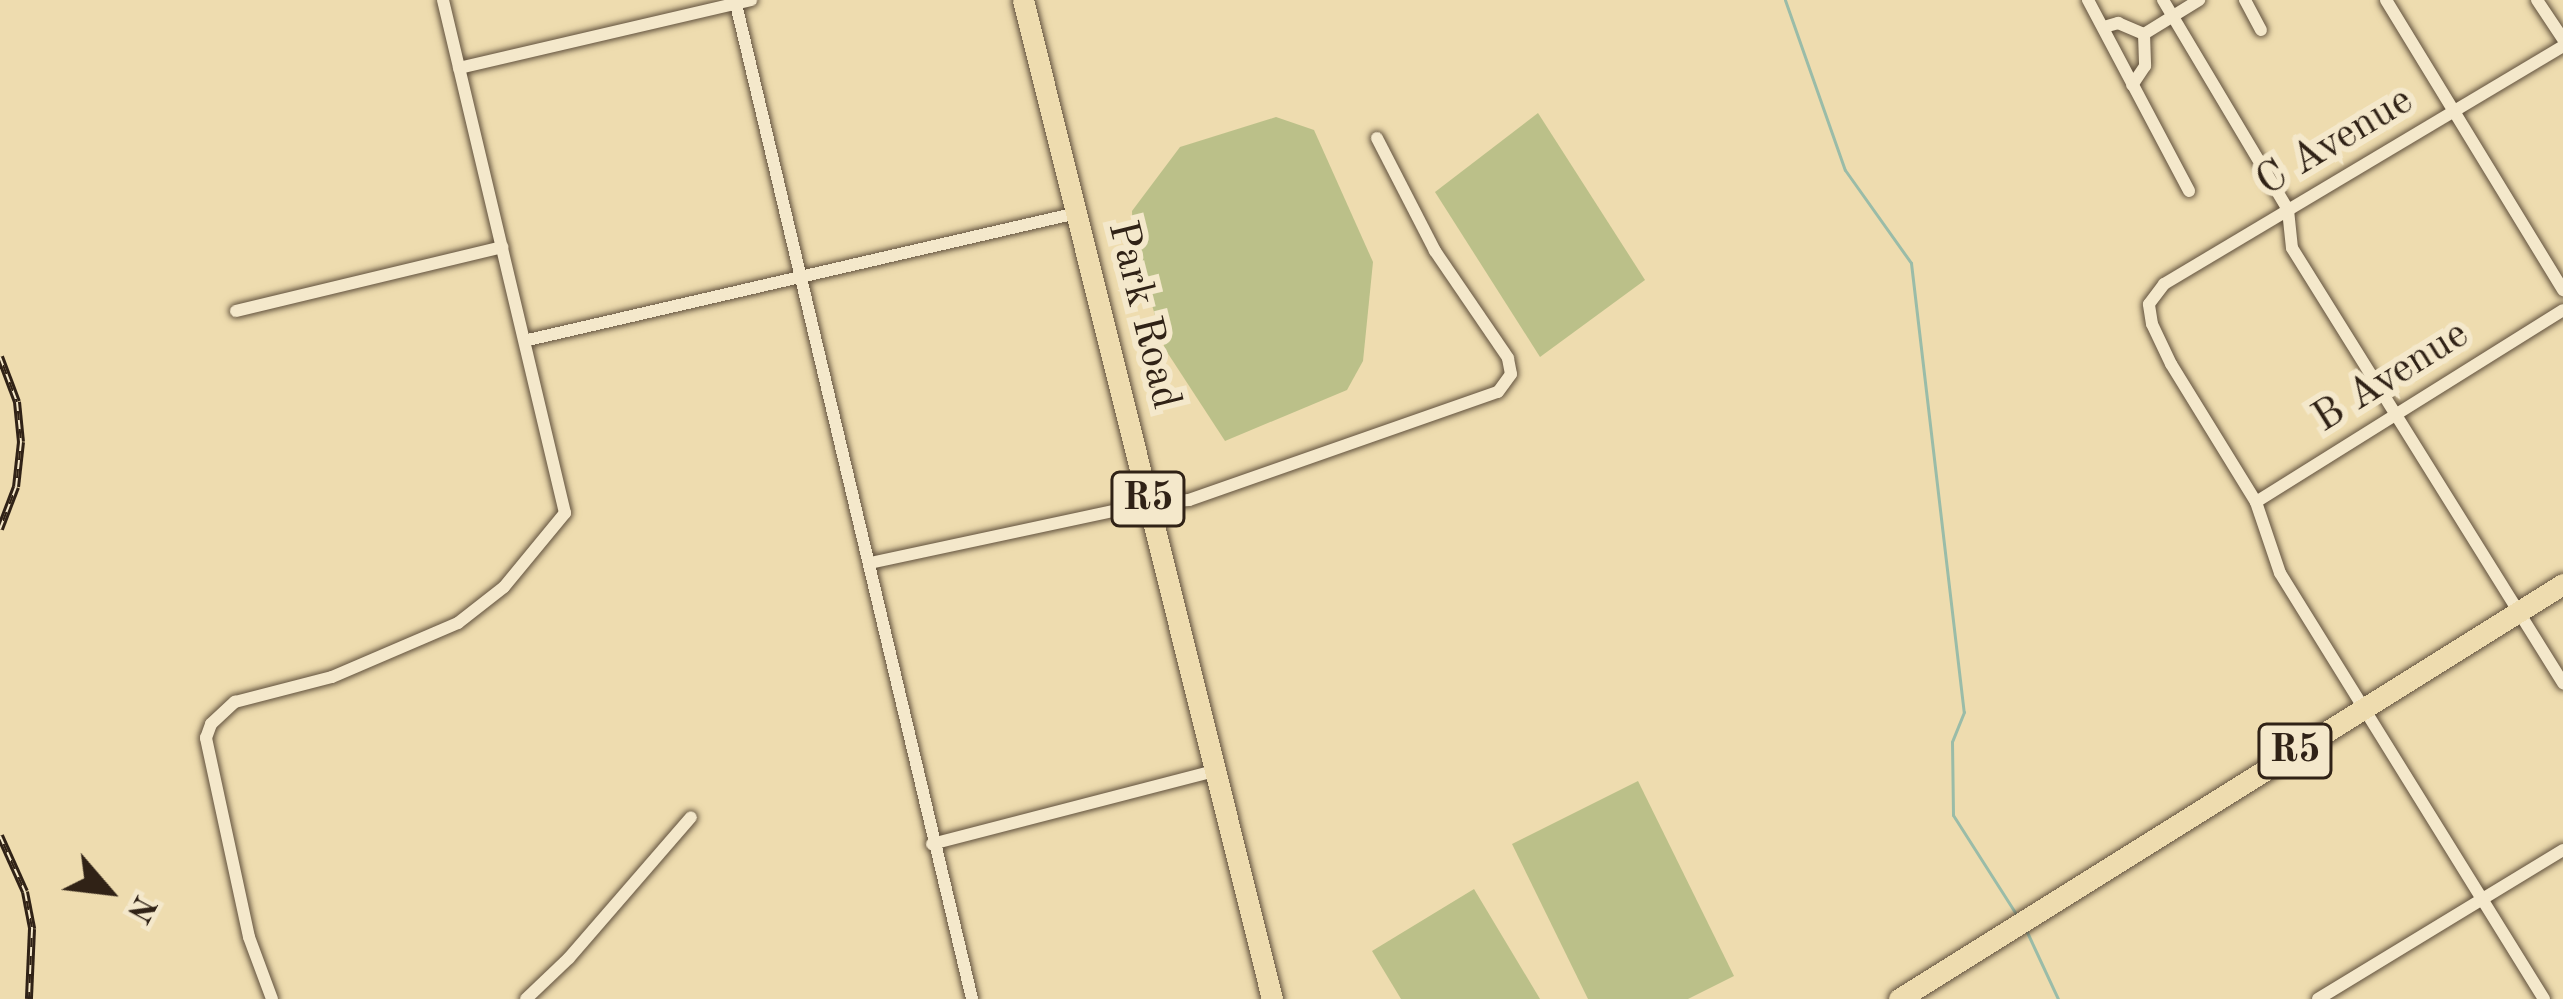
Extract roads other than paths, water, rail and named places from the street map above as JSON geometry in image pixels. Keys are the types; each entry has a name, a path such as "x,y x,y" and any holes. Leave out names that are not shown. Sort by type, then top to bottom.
{"highway":[{"name":"Park Road","path":"1023,0 1272,999"},
{"name":"R5","path":"1899,999 2563,584"}],"street":[{"path":"272,999 244,915 206,738 211,724 235,702 332,677 458,623 504,587 556,529 566,505 443,0"},
{"path":"459,68 752,0"},
{"path":"2088,0 2189,190"},
{"path":"2163,0 2288,210 2292,248 2563,683"},
{"path":"2144,34 2199,0"},
{"path":"2245,0 2261,30"},
{"path":"2386,0 2563,290"},
{"path":"2537,0 2563,42"},
{"path":"735,2 972,999"},
{"path":"2104,27 2118,23 2144,34"},
{"path":"2132,85 2145,66 2144,34"},
{"name":"C Avenue","path":"2256,502 2171,364 2152,324 2150,304 2164,284 2563,42"},
{"path":"871,563 1149,503 1189,500 1485,399 1504,386 1511,366 1501,345 1435,251 1377,138"},
{"path":"528,340 1077,213"},
{"path":"236,311 502,248"},
{"name":"B Avenue","path":"2256,502 2563,310"},
{"path":"2256,502 2280,573 2545,999"},
{"path":"932,844 1215,771"},
{"path":"526,999 569,958 691,817"},
{"path":"2318,999 2563,850"}],"waterway":[{"path":"1785,0 1845,170 1911,263 1964,712 1952,742 1953,815 2018,917"},
{"path":"2026,930 2058,999"}],"railway":[{"path":"0,357 17,402 21,442 16,487 0,529"},
{"path":"0,836 25,892 32,929 29,999"}]}
